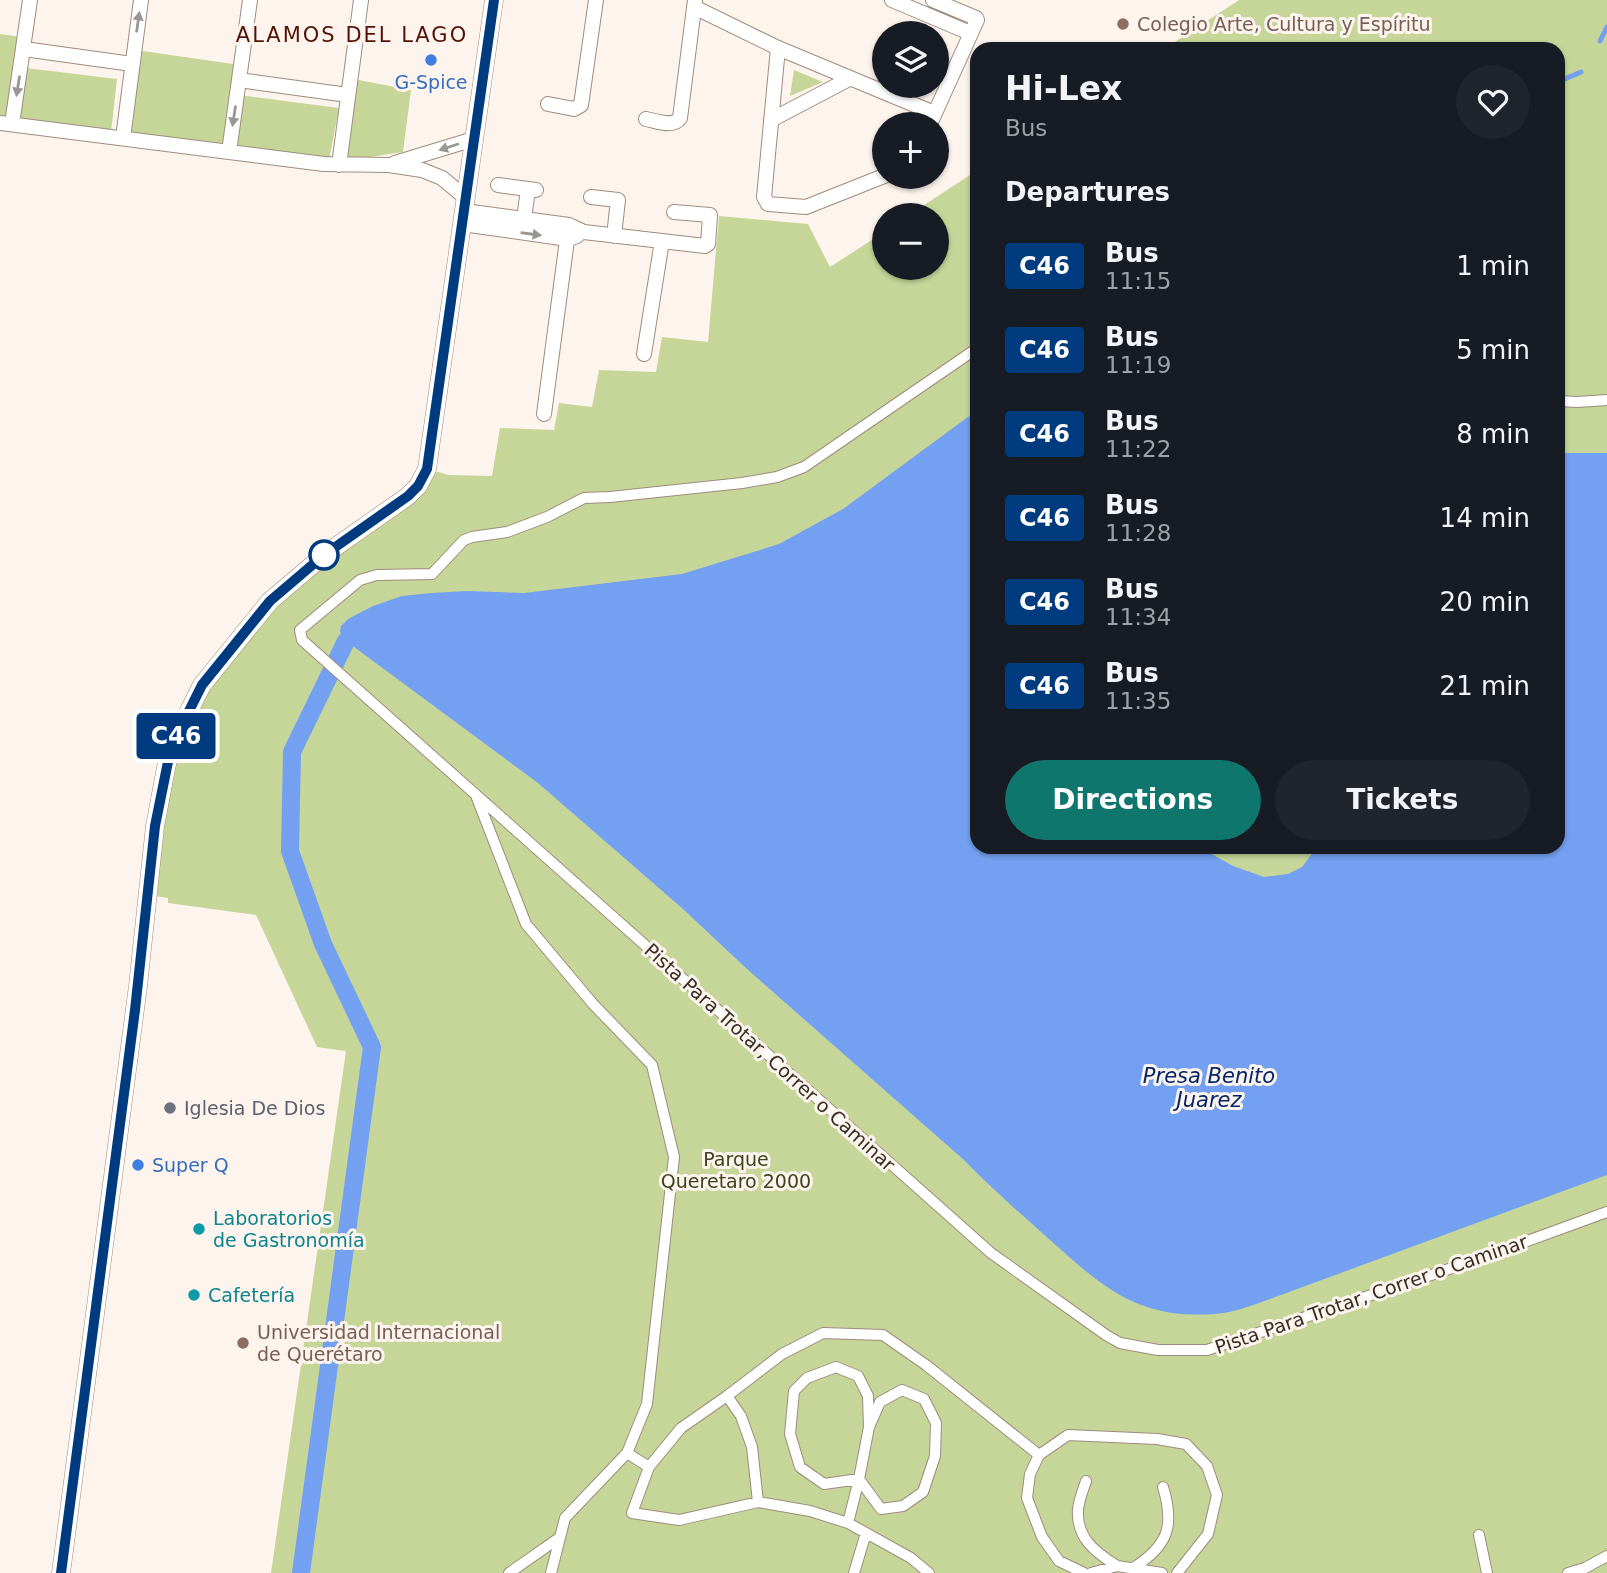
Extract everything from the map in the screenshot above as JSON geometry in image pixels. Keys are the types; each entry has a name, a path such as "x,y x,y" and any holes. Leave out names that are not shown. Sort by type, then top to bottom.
{"street":[{"path":"30,0 24,48 6,123 339,165 389,164 422,170 442,178 464,211 568,232 707,246 710,215 674,212"},
{"path":"123,138 141,0"},
{"path":"229,152 250,0"},
{"path":"339,165 361,0"},
{"path":"61,1573 138,986 155,826 171,747 202,685 270,601 324,555 408,496 418,486 427,469 494,0"},
{"path":"548,104 574,109 581,105 596,0"},
{"path":"892,0 970,33"},
{"path":"933,0 977,20 935,112"},
{"path":"646,119 673,124 680,118 695,3 778,48 917,112"},
{"path":"24,48 132,64"},
{"path":"778,48 765,201 768,204 806,207 872,181"},
{"path":"771,120 849,79"},
{"path":"239,80 348,95"},
{"path":"389,164 474,139"},
{"path":"498,185 532,189 524,219"},
{"path":"591,197 633,202"},
{"path":"614,236 618,200"},
{"path":"464,211 524,219 568,232"},
{"path":"544,414 568,232"},
{"path":"644,354 662,241"},
{"name":"Pista Para Trotar, Correr o Caminar","path":"970,353 804,467 777,477 742,483 584,498 508,533 469,538 454,549 443,565 428,575 376,575 360,580 300,630 302,640 991,1253 1120,1343 1158,1350 1207,1350 1467,1264 1607,1212"},
{"path":"1565,401 1607,400"},
{"path":"476,795 526,924 593,1004 652,1065 674,1157 647,1404 627,1453 565,1518 551,1573"},
{"path":"929,1573 911,1558 848,1523 810,1511 758,1502 679,1520 632,1513 649,1467 681,1427 782,1354 823,1333 883,1335 926,1365 1039,1455"},
{"path":"848,1523 859,1479 869,1427 868,1396 858,1376 835,1367 807,1378 794,1391 790,1434 800,1467 824,1485 859,1479"},
{"path":"859,1479 881,1509 903,1506 923,1492 935,1456 936,1423 923,1399 902,1390 880,1402 869,1427"},
{"path":"727,1396 741,1416 752,1447 758,1502"},
{"path":"1084,1573 1059,1561 1042,1537 1027,1498 1030,1474 1039,1455 1068,1434 1157,1439 1186,1444 1207,1466 1217,1495 1208,1534 1177,1573"},
{"path":"627,1453 649,1467"},
{"path":"1086,1481 1078,1509 1080,1533 1099,1555 1117,1566"},
{"path":"1133,1568 1148,1558 1167,1535 1169,1506 1163,1487"},
{"path":"855,1573 866,1533"},
{"path":"1479,1535 1487,1573"},
{"path":"509,1573 559,1538"},
{"path":"1568,1573 1585,1568 1607,1556"},
{"path":"1091,1573 1117,1566 1162,1573"}],"green space":[{"name":"Parque Queretaro 2000","path":"1239,0 1607,0 1607,1573 271,1573 346,1051 317,1047 256,915 168,903 168,898 148,895 152,826 202,685 270,601 408,496 427,469 449,475 492,476 500,428 554,430 559,403 592,407 599,370 656,372 662,337 708,342 719,216 808,224 830,267 872,240 872,280 949,280 949,203 927,203 970,175 970,854 1565,854 1565,42 1175,42"},
{"path":"0,34 30,38 26,68 117,79 111,132 0,120"},
{"path":"136,50 240,65 228,151 124,137"},
{"path":"794,70 823,82 790,96"},
{"path":"353,79 411,90 403,152 343,161"},
{"path":"239,95 339,108 329,160 234,149"}],"water":[{"name":"Presa Benito Juarez","path":"970,415 970,854 1212,854 1233,866 1264,877 1288,874 1302,867 1312,854 1565,854 1565,453 1607,453 1607,1175 1229,1312 1187,1314 1161,1311 1125,1298 1080,1266 683,909 538,783 346,641 340,632 341,626 348,619 373,606 402,596 467,591 524,593 682,574 779,544 843,509"}],"waterway":[{"path":"1600,41 1607,27"},
{"path":"1565,79 1581,72"},
{"path":"301,1573 372,1047 323,944 290,851 292,752 346,641"}],"bus line":[{"name":"C46","path":"61,1573 135,1010 155,826 171,747 202,685 270,601 324,555 408,496 418,486 427,469 494,0"}],"place":[{"name":"Colegio Arte, Cultura y Espíritu","path":"1123,24"},
{"name":"G-Spice","path":"431,60"},
{"name":"Iglesia De Dios","path":"170,1108"},
{"name":"Super Q","path":"138,1165"},
{"name":"Laboratorios de Gastronomía","path":"199,1229"},
{"name":"Cafetería","path":"194,1295"},
{"name":"Universidad Internacional de Querétaro","path":"243,1343"}],"district":[{"name":"ALAMOS DEL LAGO","path":"352,35"}]}
